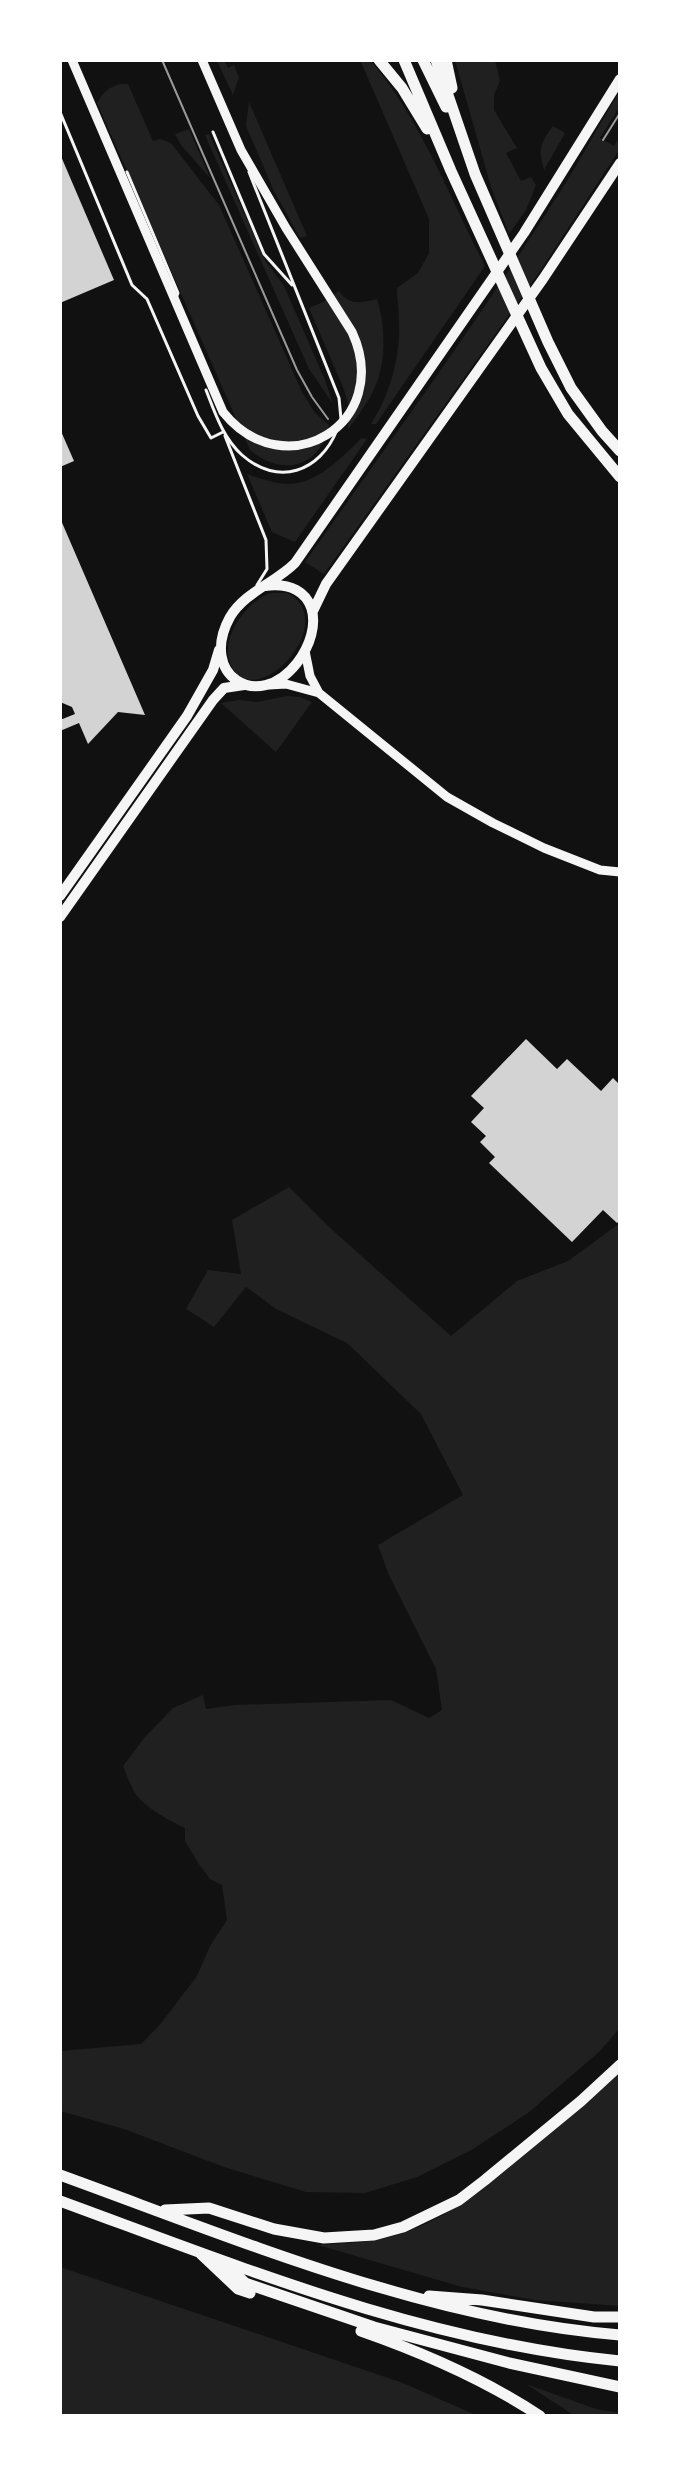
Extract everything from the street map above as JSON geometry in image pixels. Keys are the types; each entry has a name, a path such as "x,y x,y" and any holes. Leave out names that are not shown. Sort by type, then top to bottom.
{"highway":[{"path":"379,60 409,99 451,171"},
{"path":"404,60 451,171 554,392 568,414 620,477"},
{"path":"423,60 465,143"},
{"path":"436,60 483,194 539,322 571,388 620,451"},
{"path":"446,60 465,143"},
{"path":"158,2210 209,2208 274,2229 324,2238 374,2235 403,2227 459,2200 581,2101 620,2065"},
{"path":"60,2175 397,2293 519,2322 620,2335"},
{"path":"60,2201 346,2304 449,2333 526,2349 620,2361"},
{"path":"198,2251 238,2289 412,2349 481,2381 540,2416"},
{"path":"221,2259 245,2283 374,2327 509,2363 620,2387"},
{"path":"397,2293 482,2300 594,2317 620,2317"}],"main road":[{"path":"75,61 217,401 233,425 264,443 279,446 310,443 333,431 352,410 361,386 362,360 352,332 241,150 202,60"},
{"path":"60,896 187,716 213,670 230,617 252,593 284,575 295,563 533,220 620,79"},
{"path":"313,611 326,584 543,279 620,163"},
{"path":"265,586 280,584 294,588 308,600 314,624 305,651 292,669 269,685"},
{"path":"220,646 228,675 244,685 286,684 319,693"},
{"path":"305,651 310,676 319,693 447,797 544,848 600,870 620,872"},
{"path":"60,917 213,700 224,688 244,685"}],"lane":[{"path":"60,112 132,285 147,299 198,416 211,438 223,432"},
{"path":"213,132 264,254 295,287"},
{"path":"223,432 241,454 265,469 294,471 310,466 330,447 341,418 339,398 241,150"},
{"path":"127,172 178,293 171,310"},
{"path":"206,390 266,540 267,569 252,593"}],"shaded area":[{"path":"224,60 228,68 234,65 239,77 233,95 217,61"},
{"path":"358,60 370,60 404,108 433,159 485,266 376,424 371,424 384,400 396,361 399,333 397,288 418,273 429,253 429,219"},
{"path":"455,60 495,60 500,81 494,95 494,110 517,148 506,153 521,181 531,177 536,185 526,210 509,234 491,187"},
{"path":"120,84 128,84 153,141 160,139 171,143 219,205 302,392 315,413 329,425 317,451 298,464 275,464 250,450 97,103 106,91"},
{"path":"620,91 620,106 600,138 614,146 620,136 620,149 536,277 324,574 305,562 521,251 569,178"},
{"path":"249,102 307,236 300,238 274,191 246,126"},
{"path":"553,126 565,133 544,170 541,146"},
{"path":"189,129 210,178 175,134"},
{"path":"209,134 266,262 284,286 333,404 309,369 205,135"},
{"path":"339,291 351,301 377,299 383,331 379,376 370,398 348,430 348,403 343,387 309,308"},
{"path":"362,438 367,439 295,542 272,532 247,474 272,482 298,483 333,465"},
{"path":"270,593 287,593 302,606 305,623 300,642 289,659 274,672 258,679 243,678 231,665 228,655 228,645 236,624 259,599"},
{"path":"287,696 312,702 276,752 221,703 239,700 257,702"},
{"path":"289,1187 451,1336 517,1281 568,1261 620,1223 620,2028 599,2052 528,2113 473,2149 417,2177 365,2193 306,2192 224,2167 124,2129 60,2111 60,2051 141,2044 159,2026 197,1976 210,1946 227,1920 222,1885 210,1879 198,1863 185,1841 185,1828 147,1805 137,1796 129,1781 123,1766 145,1737 173,1708 203,1695 206,1709 235,1705 391,1700 429,1718 442,1710 436,1669 388,1573 378,1545 463,1495 421,1414 347,1343 276,1309 246,1287 214,1327 186,1309 208,1270 241,1274 232,1220"},
{"path":"620,2072 620,2306 535,2300 462,2287 318,2245 387,2238 417,2228 456,2208 491,2183"},
{"path":"60,2267 403,2383 478,2416 60,2416"},
{"path":"526,2384 596,2409 620,2413 620,2416 575,2416"}],"building":[{"path":"60,154 114,280 60,303"},
{"path":"60,429 74,461 60,467"},
{"path":"60,518 145,715 118,712 88,744 79,723 60,731 60,720 75,714 72,707 60,702"},
{"path":"526,1039 557,1069 567,1059 601,1091 613,1078 620,1085 620,1220 617,1223 603,1210 572,1242 489,1163 495,1157 480,1142 486,1136 471,1122 484,1108 471,1096"}],"tram line":[{"path":"162,60 297,370 328,419"},
{"path":"603,140 620,113"}]}
